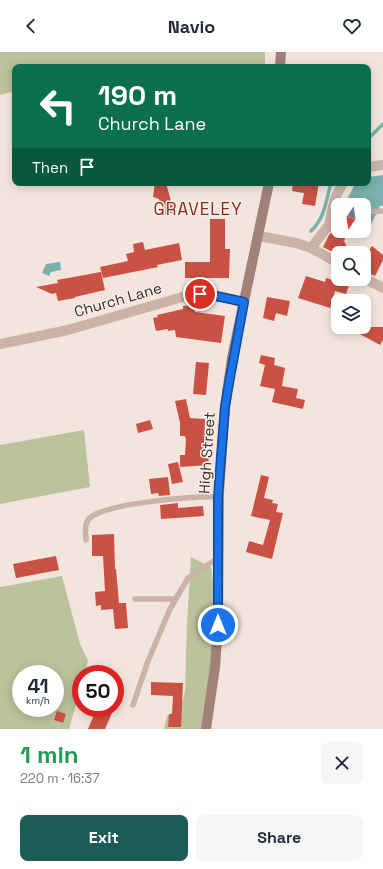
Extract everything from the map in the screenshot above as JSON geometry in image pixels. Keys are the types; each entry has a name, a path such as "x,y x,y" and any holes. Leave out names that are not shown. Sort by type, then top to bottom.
{"main road":[{"path":"280,64 281,52"},
{"name":"High Street","path":"206,729 215,666 218,625 218,497 225,407 232,358 268,186"}],"street":[{"path":"371,167 383,165"},
{"path":"335,198 341,186"},
{"path":"311,248 331,222"},
{"path":"259,236 290,241 311,248 331,259"},
{"path":"371,282 383,288"},
{"name":"Church Lane","path":"0,344 68,330 186,296 200,294 244,302"}],"lane":[{"path":"371,212 383,211"},
{"path":"86,540 85,525 90,517 108,509 200,496 218,497"},
{"path":"133,705 148,661 170,609 188,578 218,558"},
{"path":"135,599 176,599"}],"green space":[{"path":"0,52 265,52 265,64 12,64 12,92 0,95"},
{"path":"84,430 90,487 0,504 0,445"},
{"path":"191,557 211,567 216,600 215,644 202,729 164,729 167,716 181,707 185,691"},
{"path":"62,576 80,644 88,661 87,665 72,665 72,717 69,729 0,729 0,587"}],"water":[{"path":"383,175 383,206 380,206 371,225 371,198 348,198 354,186 371,186 371,177"},
{"path":"60,262 61,270 51,272 49,276 42,273 46,264"}],"building":[{"path":"155,186 167,186 174,212 164,215 159,199 153,197"},
{"path":"293,186 318,186 315,206 302,204 304,193 292,191"},
{"path":"210,219 225,219 225,249 230,249 229,278 185,278 185,262 210,262"},
{"path":"331,233 331,238 345,238 344,241 346,246 331,246 331,251 323,247"},
{"path":"143,242 145,250 179,243 182,260 157,265 158,267 103,278 100,267 128,261 126,254 134,252 133,244"},
{"path":"372,246 383,255 383,260 375,276 371,274"},
{"path":"101,272 105,290 75,298 58,301 56,293 52,294 36,287 58,283 57,280"},
{"path":"306,276 325,282 326,278 331,280 331,286 349,286 346,294 335,291 334,294 331,294 330,308 298,298"},
{"path":"267,297 290,301 287,316 276,313 274,321 263,318"},
{"path":"194,305 195,312 225,316 221,343 176,337 175,330 168,331 168,329 156,331 153,318 158,317 157,315 183,309 183,306"},
{"path":"371,327 383,327 383,340 380,345 360,334 371,334"},
{"path":"261,355 275,358 274,365 285,368 282,386 298,389 296,398 305,400 303,409 272,402 275,389 260,386 265,365 259,363"},
{"path":"196,362 209,363 206,395 193,394"},
{"path":"186,399 190,418 205,419 204,453 208,453 209,465 180,467 180,455 185,455 186,438 185,436 180,436 180,423 175,401"},
{"path":"150,420 153,429 138,433 136,424"},
{"path":"178,462 183,482 172,484 168,464"},
{"path":"261,475 269,477 264,498 273,500 272,503 278,504 276,512 283,513 272,559 246,552 249,541 263,545 270,520 251,516"},
{"path":"168,477 170,495 159,496 158,493 151,494 149,479"},
{"path":"178,503 178,508 203,506 204,516 161,519 160,505"},
{"path":"114,534 115,569 119,603 126,603 128,628 115,629 113,609 101,610 101,605 96,606 95,592 105,591 103,556 92,556 92,535"},
{"path":"56,556 59,570 16,578 13,564"},
{"path":"151,682 183,683 181,727 168,727 169,714 172,714 173,696 151,695"},
{"path":"64,713 66,714 63,723 54,720 55,717 64,717"},
{"path":"93,717 110,717 105,729 88,729"}],"waterway":[{"path":"371,136 383,124"},
{"path":"311,231 316,226 322,215 330,186"}],"district":[{"name":"GRAVELEY","path":"198,209"}],"route":[{"path":"200,294 244,302 232,358 225,407 218,497 218,625"}]}
